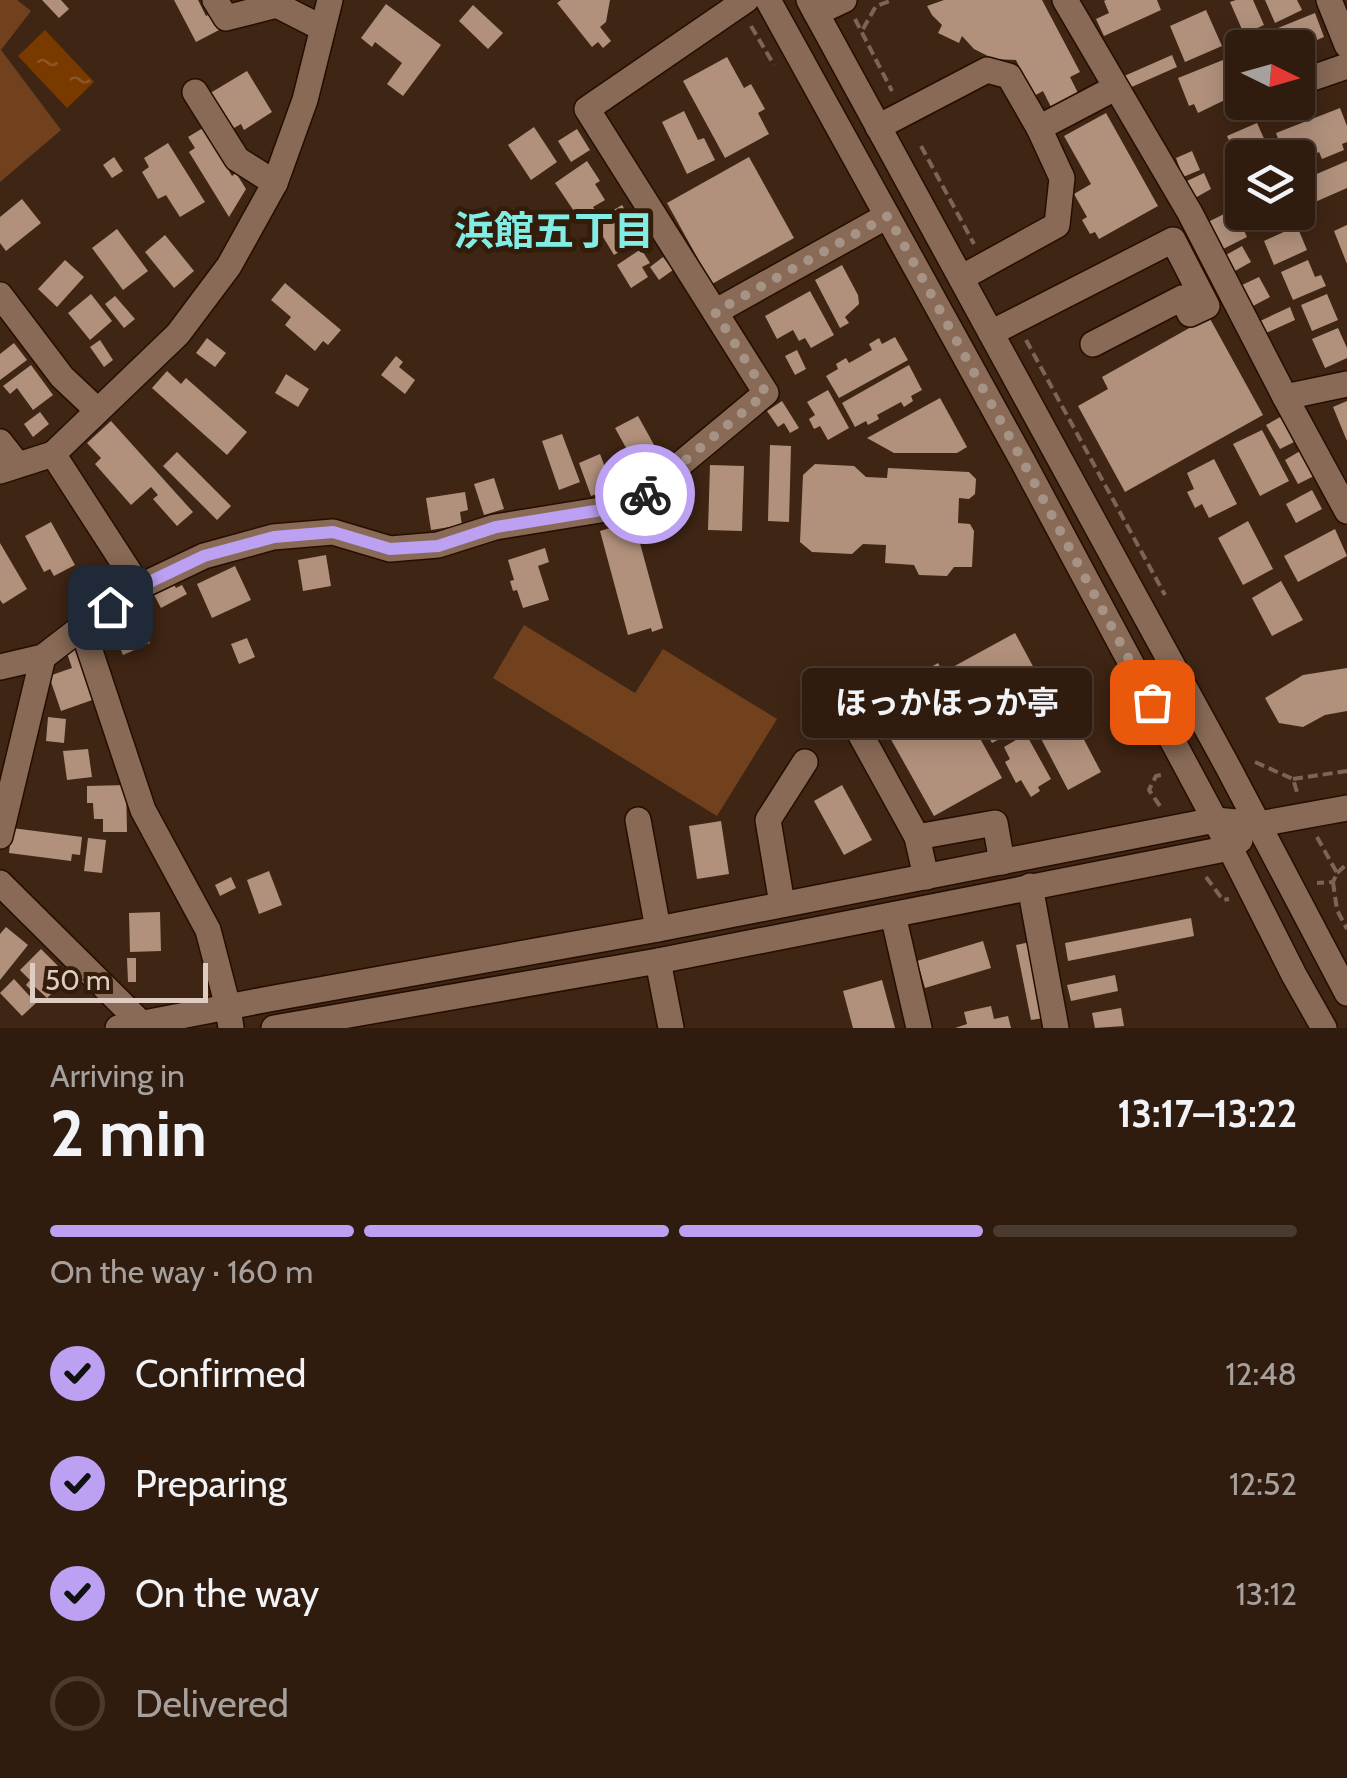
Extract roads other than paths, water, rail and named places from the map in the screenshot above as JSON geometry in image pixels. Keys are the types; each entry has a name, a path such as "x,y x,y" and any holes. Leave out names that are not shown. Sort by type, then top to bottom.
{"street":[{"path":"215,0 226,18 277,5 322,28"},
{"path":"0,442 9,468 53,454 178,334 229,266 275,183 304,100 330,0"},
{"path":"0,667 43,658 139,587 204,556 274,537 333,532 390,549 438,546 496,527 632,505 766,393 587,109 746,0"},
{"path":"768,0 1021,458 1324,1028"},
{"path":"844,0 812,7 1260,824 1347,993"},
{"path":"1066,0 1190,212 1347,511"},
{"path":"1329,0 1347,45"},
{"path":"1315,77 1347,66"},
{"path":"878,127 987,70 1009,76 1040,128 1062,178 1057,225 962,278"},
{"path":"1040,128 1115,88"},
{"path":"194,92 237,159 275,183"},
{"path":"715,312 888,216"},
{"path":"992,334 1173,240 1207,306 1190,314 1182,298 1092,344"},
{"path":"0,295 62,377 98,410"},
{"path":"1285,397 1347,384"},
{"path":"53,454 139,587"},
{"path":"82,626 143,810 208,930 229,1018"},
{"path":"0,836 43,658"},
{"path":"836,690 917,837 926,876"},
{"path":"782,904 768,820 805,762"},
{"path":"0,883 135,1026 229,1018 658,928 1215,820 1260,824 1347,808"},
{"path":"638,820 658,928"},
{"path":"917,837 995,822 1002,862"},
{"path":"274,1028 658,961 1230,848 1260,824"},
{"path":"1030,886 1056,1028"},
{"path":"893,914 919,1028"},
{"path":"658,961 672,1028"}],"water":[{"path":"45,30 94,82 67,108 18,56"}],"place":[{"name":"ほっかほっか亭","path":"1152,702"}],"district":[{"name":"浜館五丁目","path":"554,230"}]}
